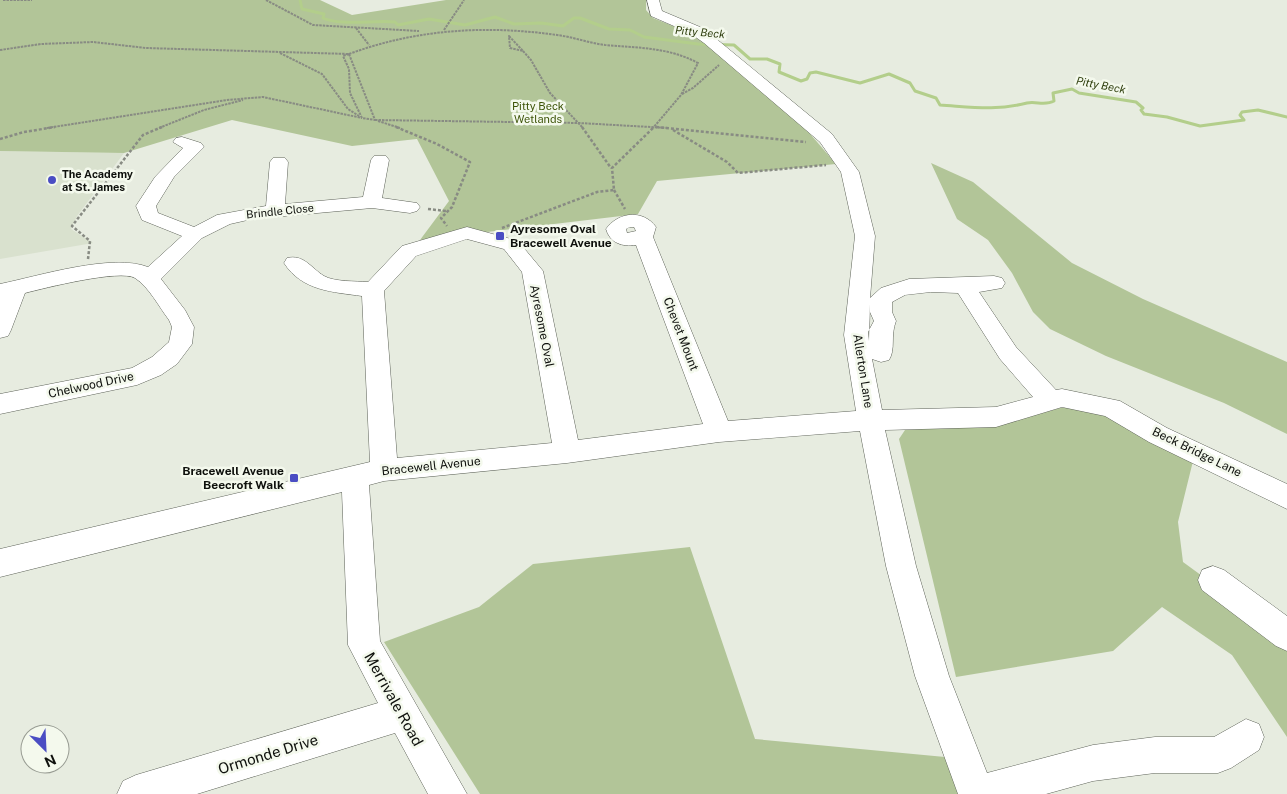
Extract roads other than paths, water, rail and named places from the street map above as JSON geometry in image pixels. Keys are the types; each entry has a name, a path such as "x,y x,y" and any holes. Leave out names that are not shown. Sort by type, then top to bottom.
{"street":[{"name":"Allerton Lane","path":"653,0 656,13 704,36 772,92 829,143 850,172 865,236 856,335 871,420 901,566 929,667 978,794"},
{"path":"182,142 194,147 158,182 146,206 149,216 195,234"},
{"path":"372,202 380,160"},
{"path":"275,211 280,162"},
{"name":"Brindle Close","path":"150,278 195,234 224,220 252,213 372,202 410,207"},
{"name":"Chevet Mount","path":"637,229 719,432"},
{"name":"Ayresome Oval","path":"373,290 409,251 467,233 512,245 532,271 567,452"},
{"path":"294,263 320,283 373,290 370,473"},
{"path":"0,330 8,289 109,270 136,270 150,278"},
{"name":"Chelwood Drive","path":"0,404 137,376 162,363 173,354 182,340 183,326 150,278"},
{"path":"881,354 880,332 885,321 881,312 881,299 888,292 906,287 964,286 994,283"},
{"path":"964,286 1008,353 1050,400"},
{"name":"Beck Bridge Lane","path":"871,420 996,417 1050,400 1062,398 1078,400 1111,408 1158,435 1214,460 1287,497"},
{"name":"Bracewell Avenue","path":"0,563 370,473 567,452 719,432 871,420"},
{"name":"Merrivale Road","path":"370,473 364,645 401,714 448,794"},
{"path":"1213,580 1287,635"},
{"name":"Ormonde Drive","path":"136,794 401,714"},
{"path":"978,794 1092,763 1155,756 1218,754 1246,737"}],"waterway":[{"name":"Pitty Beck","path":"300,0 302,9 324,14 323,18 338,22 395,22 398,25 429,19 465,25 495,17 514,24 541,23 563,26 574,18 580,18 609,29 630,30 644,37 698,44 734,45 750,59 767,59 780,64 779,72 801,81 807,79 810,73 816,72 860,83 889,74 910,83 915,91 936,98 940,105 994,108 1030,103 1047,103 1054,101 1053,93 1072,89 1079,93 1136,102 1143,108 1141,110 1144,114 1167,117 1200,126 1244,120 1240,115 1242,112 1258,110 1287,117"}],"place":[{"name":"The Academy at St. James","path":"52,180"},
{"name":"Ayresome Oval Bracewell Avenue","path":"500,236"},
{"name":"Bracewell Avenue Beecroft Walk","path":"294,478"}],"park label":[{"name":"Pitty Beck Wetlands","path":"538,112"}]}
